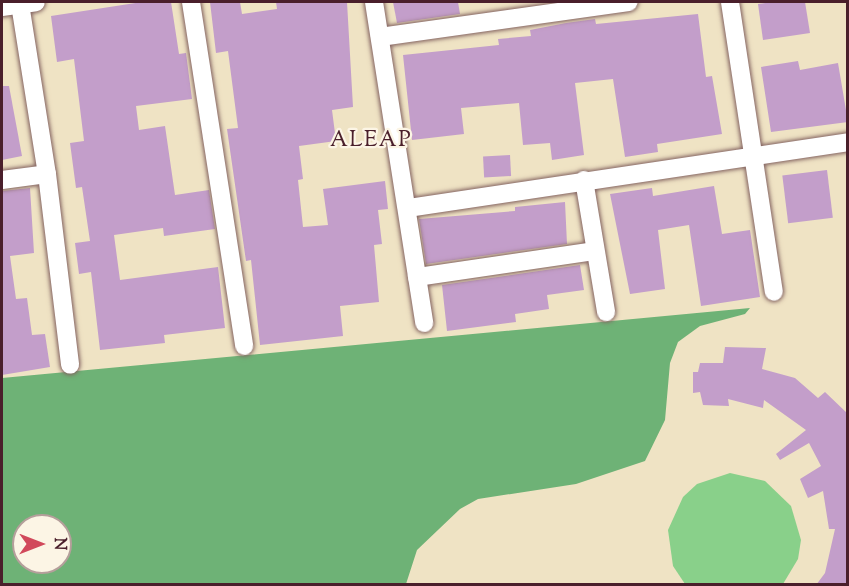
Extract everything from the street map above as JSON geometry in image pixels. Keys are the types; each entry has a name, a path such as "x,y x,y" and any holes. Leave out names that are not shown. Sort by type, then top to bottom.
{"street":[{"path":"191,2 244,346"},
{"path":"374,2 408,208 424,323"},
{"path":"380,38 550,7 629,2"},
{"path":"730,2 750,156 774,292"},
{"path":"2,7 28,3 70,365"},
{"path":"408,208 848,142"},
{"path":"2,180 47,174"},
{"path":"584,180 606,312"},
{"path":"417,277 595,251"}],"green space":[{"path":"750,308 745,314 700,326 678,342 670,363 665,420 645,461 576,484 478,499 460,509 417,550 406,584 2,584 2,378"},
{"path":"730,473 765,481 791,506 801,540 798,559 783,584 685,584 673,566 668,530 683,497 697,484"}],"building":[{"path":"142,2 171,2 179,54 186,53 192,99 136,106 139,130 165,126 175,195 209,190 215,229 164,236 163,228 114,235 120,280 218,267 225,328 164,335 165,343 100,350 91,272 79,274 75,243 90,241 82,187 76,188 70,143 84,141 74,59 57,62 51,16"},
{"path":"210,2 240,2 242,14 277,9 276,2 347,2 353,107 332,110 336,141 299,146 303,179 298,180 303,227 328,225 323,189 385,181 388,209 378,210 382,244 374,245 379,302 340,306 343,336 260,345 251,260 246,261 227,129 238,128 228,51 216,53"},
{"path":"393,2 458,2 460,14 397,23"},
{"path":"805,2 810,33 763,40 758,4"},
{"path":"698,14 706,77 712,76 722,134 657,144 658,152 625,157 613,79 575,83 584,155 552,160 550,143 523,145 519,103 461,108 464,134 412,140 403,55 499,45 498,39 531,36 530,30 566,23 595,19 596,24"},
{"path":"798,61 800,70 838,63 848,122 771,132 761,67"},
{"path":"2,86 9,86 22,156 2,160"},
{"path":"510,155 511,176 484,177 483,156"},
{"path":"827,170 833,218 788,223 782,175"},
{"path":"714,186 722,234 750,230 760,297 701,306 689,225 658,230 665,289 630,294 610,194 652,188 653,196"},
{"path":"30,188 34,253 10,256 16,299 27,298 32,335 45,334 50,367 2,375 2,191"},
{"path":"565,202 567,244 426,264 419,219 515,211 515,207"},
{"path":"580,265 584,290 547,295 549,309 515,314 516,322 447,331 442,285"},
{"path":"725,347 766,348 762,369 795,378 818,398 825,392 848,414 848,585 816,585 825,573 835,529 829,529 823,491 808,498 800,479 821,466 809,443 780,460 776,454 806,430 764,400 763,408 728,399 729,406 703,405 700,392 693,393 693,372 698,372 700,363 723,363"}],"district":[{"name":"ALEAP","path":"371,142"}]}
